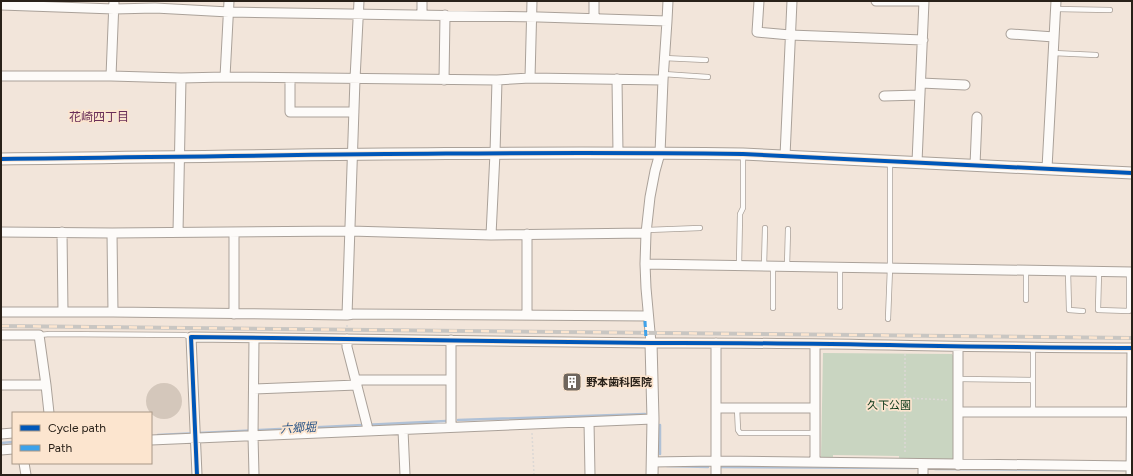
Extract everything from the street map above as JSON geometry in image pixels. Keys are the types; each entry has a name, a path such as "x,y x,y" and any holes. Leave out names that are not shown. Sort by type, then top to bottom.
{"street":[{"path":"225,77 229,1"},
{"path":"347,317 359,1"},
{"path":"422,1 422,14"},
{"path":"530,78 532,1"},
{"path":"594,1 594,18"},
{"path":"652,475 653,419 651,343 645,264 650,197 660,153 668,1"},
{"path":"759,1 757,32 790,35 923,40"},
{"path":"785,156 792,1"},
{"path":"876,1 924,1 917,162"},
{"path":"1,5 155,4 229,12 422,14 667,21"},
{"path":"111,76 114,5"},
{"path":"1047,168 1055,5"},
{"path":"444,80 445,15"},
{"path":"1011,34 1054,37"},
{"path":"1,76 444,80 497,80 530,78 617,79 663,77"},
{"path":"178,232 181,78"},
{"path":"290,78 290,112 354,112"},
{"path":"617,79 618,153"},
{"path":"491,235 497,80"},
{"path":"921,83 965,84"},
{"path":"884,96 920,95"},
{"path":"975,165 977,117"},
{"path":"1,159 353,154 660,153 744,154 1132,172"},
{"path":"1,232 112,233 350,231 491,235 647,231"},
{"path":"62,232 63,312"},
{"path":"234,232 234,314"},
{"path":"112,233 113,312"},
{"path":"527,234 527,315"},
{"path":"645,264 1130,272"},
{"path":"1,312 113,312 347,317 354,314 648,316"},
{"path":"1,335 39,336 46,385 48,412"},
{"path":"197,475 191,337 254,339 347,337 651,343 1132,348 1131,469 815,462 652,462"},
{"path":"347,337 347,347 368,431"},
{"path":"254,339 254,475"},
{"path":"451,340 451,427"},
{"path":"716,343 716,475"},
{"path":"815,344 815,462"},
{"path":"958,347 958,465"},
{"path":"254,389 356,382 451,380"},
{"path":"1,385 46,385"},
{"path":"717,408 815,408"},
{"path":"958,412 1131,412"},
{"path":"152,440 653,419"},
{"path":"589,422 590,475"},
{"path":"403,430 405,475"},
{"path":"1,434 12,433"},
{"path":"1,450 12,449"},
{"path":"24,464 26,475"},
{"path":"923,464 923,475"}],"lane":[{"path":"1055,5 1110,10"},
{"path":"1053,52 1096,55"},
{"path":"664,58 706,60"},
{"path":"663,77 708,77"},
{"path":"740,266 740,214 743,208 744,154"},
{"path":"888,319 890,268 890,161"},
{"path":"647,231 700,228"},
{"path":"765,228 773,308"},
{"path":"787,267 788,229"},
{"path":"840,267 840,307"},
{"path":"1026,270 1026,300"},
{"path":"1068,271 1069,310 1083,311"},
{"path":"1098,272 1098,310 1129,310 1130,272"},
{"path":"39,336 50,334 191,337"},
{"path":"1033,348 1033,412"},
{"path":"958,379 1033,380"},
{"path":"737,408 738,430 740,433 815,433"}],"path":[{"path":"347,317 347,337"},
{"path":"904,351 905,460"},
{"path":"905,398 947,400"},
{"path":"531,429 534,475"}],"green space":[{"name":"久下公園","path":"823,353 952,354 954,357 953,461 899,460 899,456 833,455 833,459 821,458"}],"building":[{"name":"野本歯科医院","path":"581,375 581,388 564,388 563,376"},
{"path":"160,383 171,384 177,388 182,397 181,408 177,414 168,419 157,418 152,415 152,412 150,412 146,405 147,394 151,388"}],"waterway":[{"name":"六郷堀","path":"458,420 645,414"},
{"name":"六郷堀","path":"158,435 446,421"},
{"name":"六郷堀","path":"660,425 660,454"},
{"name":"六郷堀","path":"1,443 12,442"},
{"name":"六郷堀","path":"667,466 708,467"},
{"name":"六郷堀","path":"721,467 915,468"},
{"name":"六郷堀","path":"935,469 1124,470"}],"railway":[{"path":"1,326 1132,338"}],"marked path":[{"path":"645,321 646,339"}],"cycle path":[{"path":"1,159 465,153 743,154 1132,173"},
{"path":"197,475 191,337 1132,348"}],"place":[{"name":"野本歯科医院","path":"572,382"}],"district":[{"name":"花崎四丁目","path":"99,117"}]}
